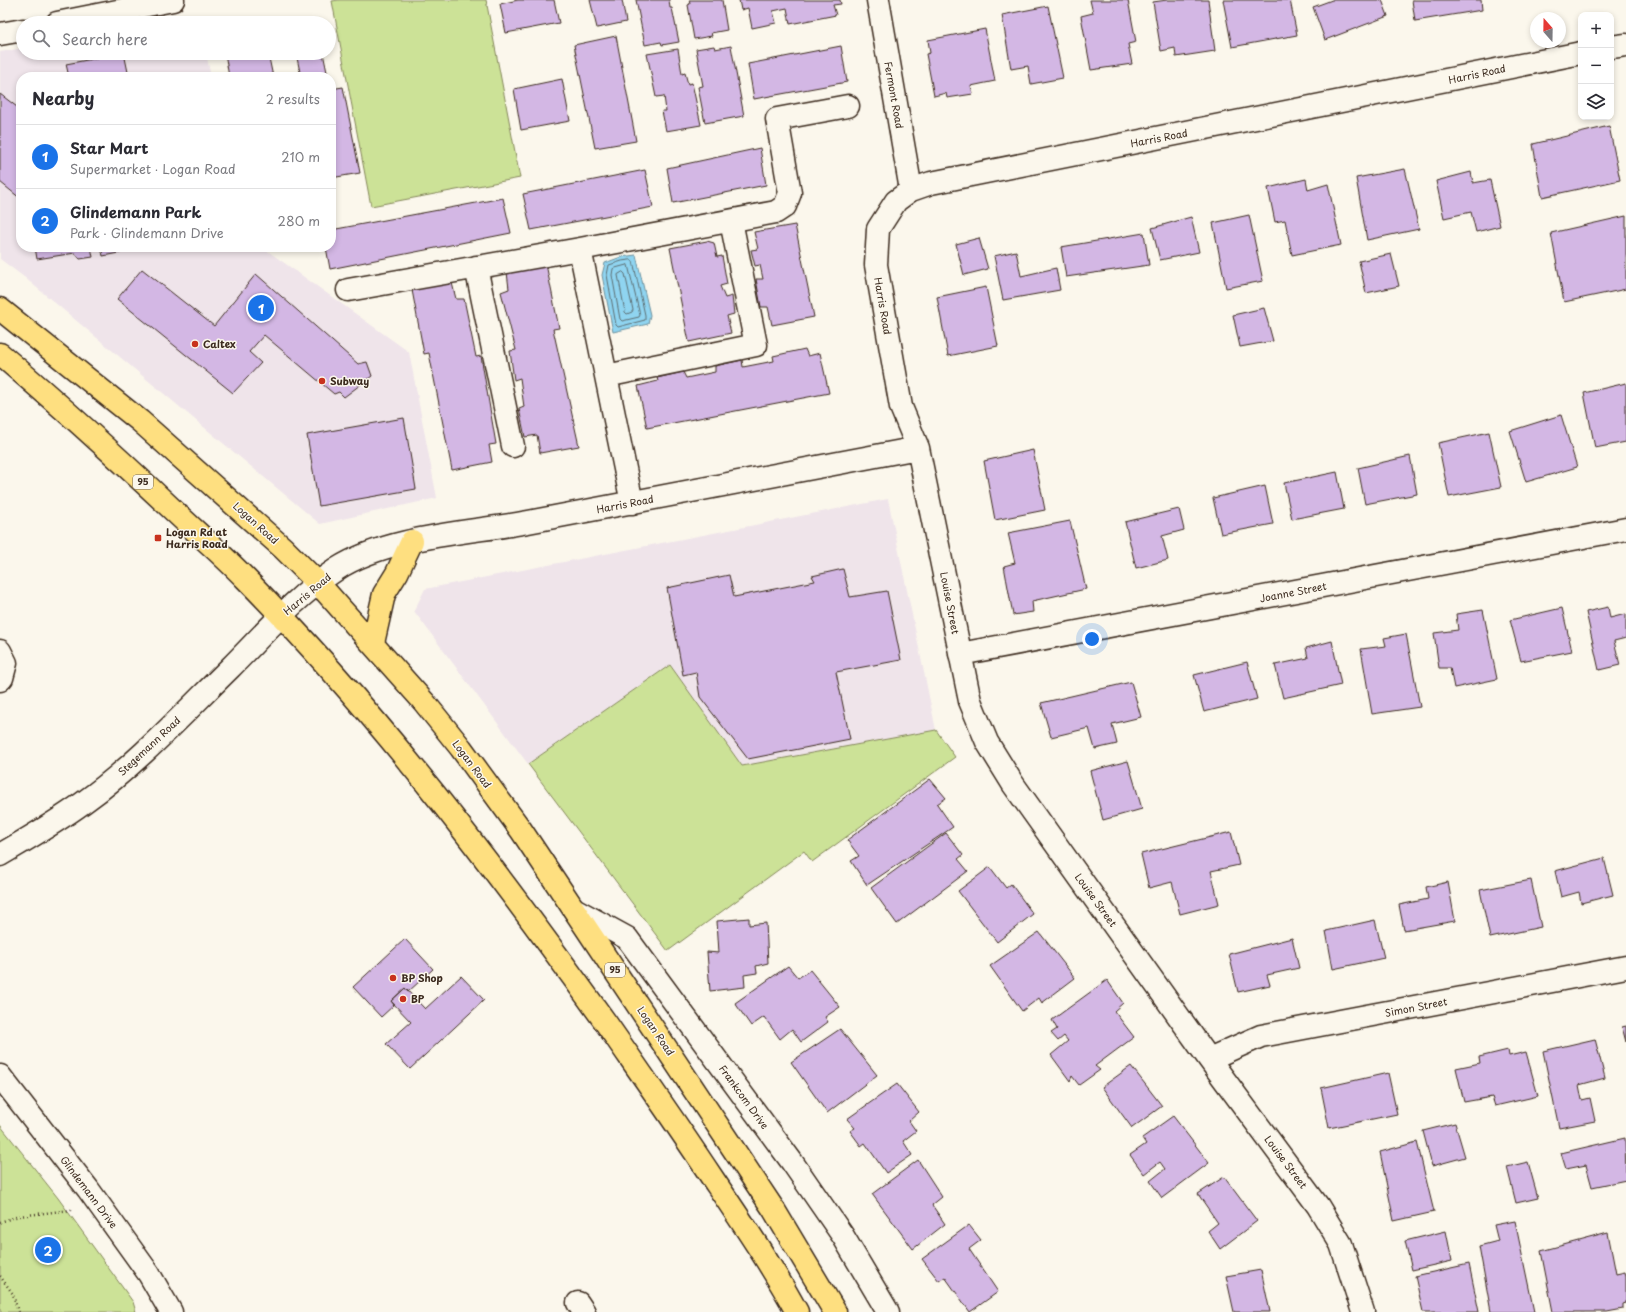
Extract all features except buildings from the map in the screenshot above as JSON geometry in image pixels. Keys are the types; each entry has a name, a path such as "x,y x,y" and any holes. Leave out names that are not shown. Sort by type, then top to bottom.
{"main road":[{"name":"Logan Road","path":"0,310 151,430 283,548 318,583 424,702 461,748 521,830 574,908 769,1203 835,1312"},
{"name":"95","path":"0,354 138,477 245,577 378,723 420,774 519,903 643,1075 743,1224 797,1312"},
{"path":"372,643 384,594 397,573 412,541"}],"street":[{"path":"92,16 173,0"},
{"name":"Fermont Road","path":"878,0 911,190"},
{"path":"0,34 16,31"},
{"path":"1614,47 1626,45"},
{"name":"Harris Road","path":"281,616 318,583 338,568 363,556 385,548 412,541 508,526 918,448 901,407 876,265 878,228 896,201 911,190 932,183 1578,54"},
{"path":"348,290 580,249 776,212 785,206 790,193 777,119 848,106"},
{"path":"606,376 756,345 731,221"},
{"path":"580,249 632,503"},
{"path":"476,267 513,446"},
{"name":"Louise Street","path":"918,448 970,701 987,742 1018,791 1210,1059 1318,1206 1341,1244 1363,1312"},
{"name":"Joanne Street","path":"960,654 1626,529"},
{"name":"Stegemann Road","path":"0,855 38,834 85,802 125,769 241,657 281,616"},
{"path":"0,651 6,663 2,678 0,680"},
{"name":"Frankcom Drive","path":"574,908 627,938 792,1162 843,1236 888,1312"},
{"name":"Simon Street","path":"1210,1059 1261,1036 1626,967"},
{"name":"Glindemann Drive","path":"0,1076 88,1189 149,1274 171,1312"}],"path":[{"path":"0,1222 19,1216 71,1210 88,1189"},
{"path":"0,1276 13,1294 18,1312"}],"shaded area":[{"path":"16,49 16,60 207,60 210,72 16,72 16,252 269,252 409,352 437,498 320,524 24,277 0,259 0,52"},
{"path":"888,499 936,730 742,766 670,665 528,764 414,611 425,589"}],"green space":[{"path":"486,0 520,178 371,206 332,1"},
{"path":"670,665 742,766 936,730 955,757 812,862 804,851 668,951 528,764"},
{"path":"0,1125 58,1198 133,1302 136,1312 0,1312"}],"water":[{"path":"636,255 650,315 648,324 613,332 602,275 605,263 621,257"}],"place":[{"name":"Star Mart","path":"261,308"},
{"name":"Caltex","path":"195,344"},
{"name":"Subway","path":"322,381"},
{"name":"Logan Rd at Harris Road","path":"158,538"},
{"name":"BP Shop","path":"393,978"},
{"name":"BP","path":"403,999"},
{"name":"Glindemann Park","path":"48,1250"}]}
